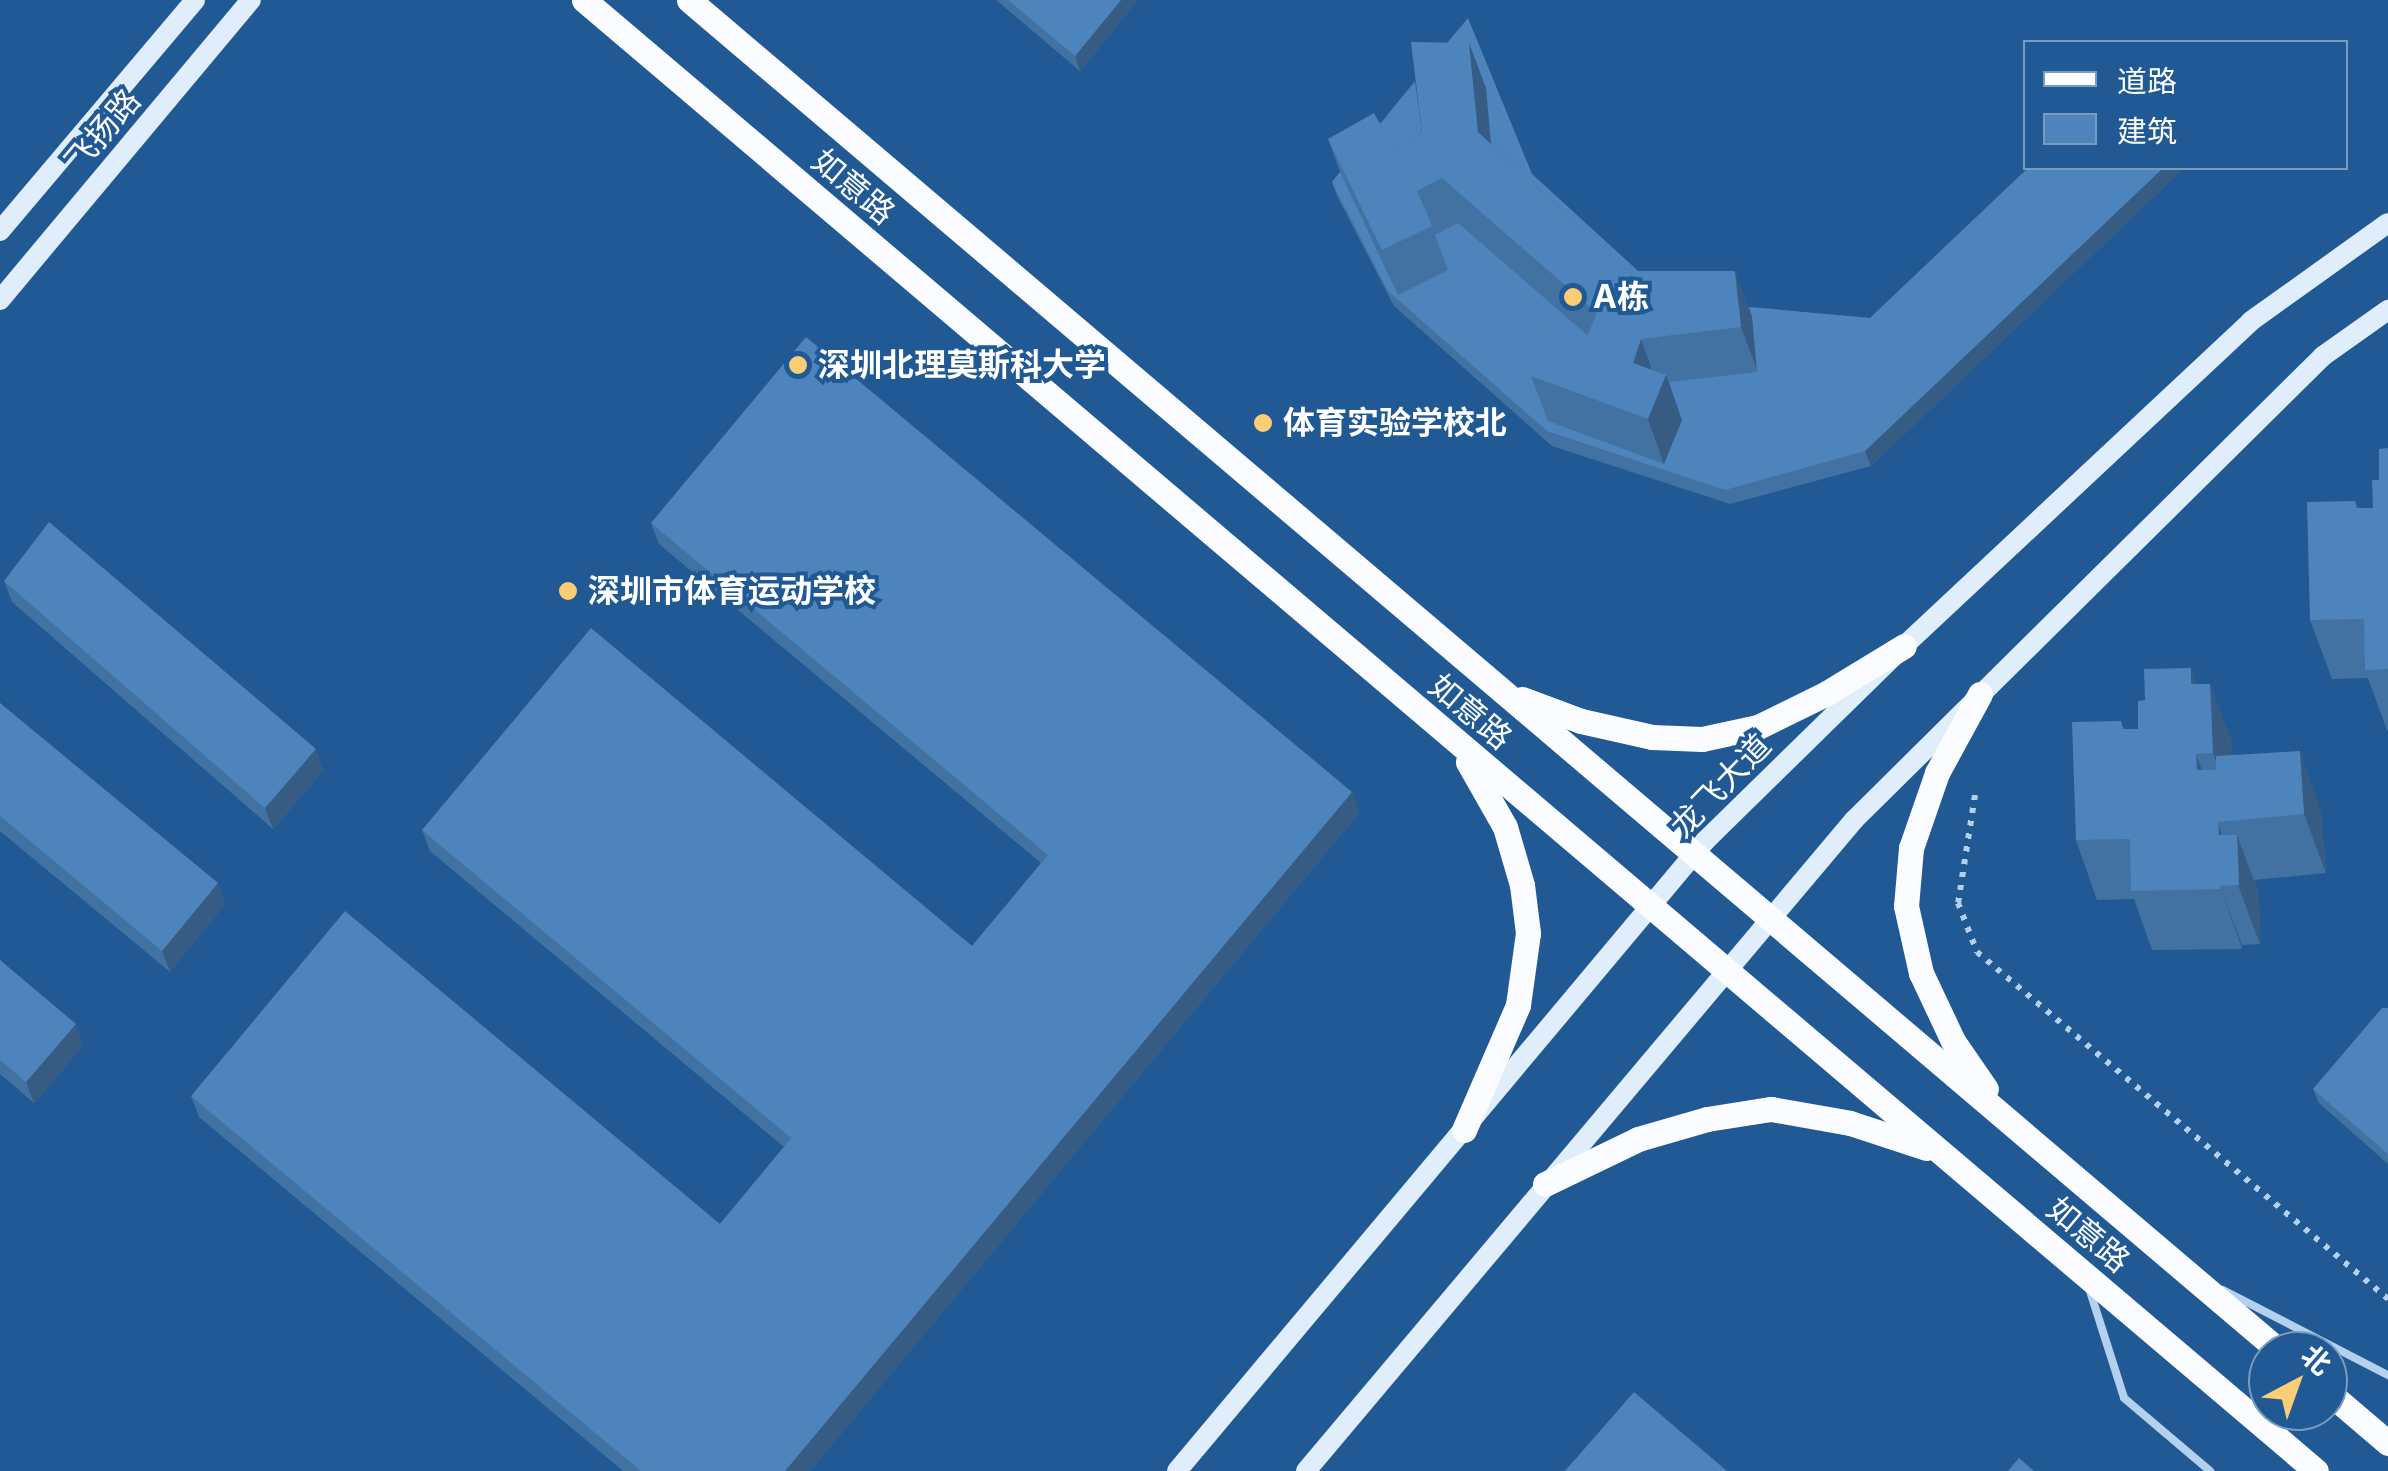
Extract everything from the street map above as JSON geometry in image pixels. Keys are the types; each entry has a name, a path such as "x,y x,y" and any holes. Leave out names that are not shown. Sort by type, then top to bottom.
{"main road":[{"name":"飞扬路","path":"0,231 195,0"},
{"name":"飞扬路","path":"0,300 251,0"},
{"name":"如意路","path":"584,0 2316,1471"},
{"name":"如意路","path":"689,0 2256,1331"},
{"name":"龙飞大道","path":"1177,1471 1695,854 1904,646 2251,321 2388,223"},
{"path":"1306,1471 1854,820 2323,356 2388,310"},
{"path":"1505,694 1581,721 1652,738 1702,740 1758,727 1828,693 1904,646"},
{"path":"1980,694 1938,772 1912,848 1906,906 1929,990 1953,1041 2006,1118"},
{"path":"1458,744 1505,828 1522,885 1528,933 1518,1005 1464,1130"},
{"path":"1545,1184 1638,1139 1707,1119 1771,1109 1850,1123 1940,1152"},
{"path":"2348,1409 2388,1443"}],"lane":[{"path":"2184,1270 2388,1374"},
{"path":"2085,1274 2124,1398 2210,1471"}],"path":[{"path":"1975,796 1958,903 1977,952 2388,1299"}],"building":[{"path":"1008,0 1121,0 1075,56"},
{"path":"1468,18 1532,174 1638,271 1628,271 1491,144 1486,88 1469,43 1447,43"},
{"path":"1411,42 1469,43 1478,132 1628,271 1735,271 1741,327 1641,339 1633,363 1666,375 1648,419 1531,376 1549,324 1586,339 1597,313 1442,178 1417,191 1432,226 1382,250 1328,139 1374,113 1395,151 1422,133"},
{"path":"1415,81 1422,133 1395,151 1380,124"},
{"path":"2026,170 2161,170 1865,451 1725,490 1547,431 1388,291 1332,182 1340,172 1398,295 1448,270 1435,235 1458,223 1588,336 1586,339 1549,324 1531,376 1548,421 1664,464 1682,420 1669,382 1757,372 1749,307 1870,318"},
{"path":"806,337 1352,792 785,1471 641,1471 191,1096 345,911 720,1224 791,1138 422,830 591,628 972,946 1048,855 651,523"},
{"path":"2388,448 2388,669 2365,670 2364,619 2310,620 2307,502 2355,501 2356,508 2373,508 2372,480 2379,480 2379,449"},
{"path":"49,522 316,749 265,808 4,581"},
{"path":"2191,668 2191,684 2210,684 2213,753 2196,754 2197,770 2216,770 2216,756 2300,751 2304,814 2218,822 2219,835 2237,835 2239,885 2131,891 2130,839 2076,840 2072,722 2121,721 2122,729 2138,729 2138,701 2145,700 2144,669"},
{"path":"0,703 218,883 162,951 0,816"},
{"path":"0,960 76,1024 26,1082 0,1060"},
{"path":"2382,1008 2388,1008 2388,1154 2313,1089"},
{"path":"1634,1392 1727,1471 1565,1471"},
{"path":"2019,1458 2034,1471 2008,1471"}],"place":[{"name":"A栋","path":"1573,297"},
{"name":"深圳北理莫斯科大学","path":"798,365"},
{"name":"体育实验学校北","path":"1263,423"},
{"name":"深圳市体育运动学校","path":"568,591"}]}
